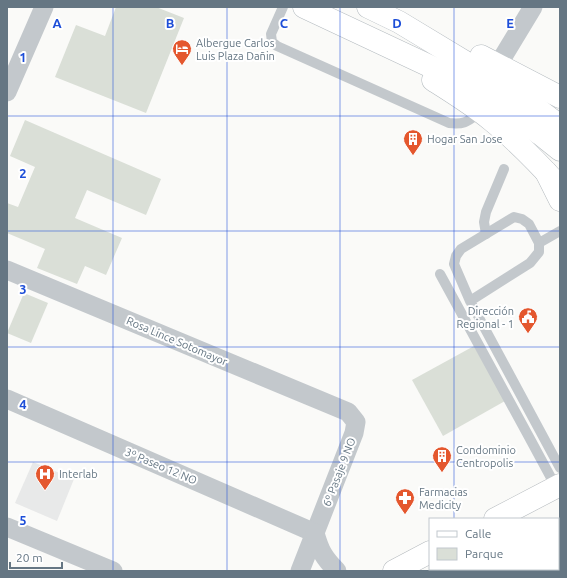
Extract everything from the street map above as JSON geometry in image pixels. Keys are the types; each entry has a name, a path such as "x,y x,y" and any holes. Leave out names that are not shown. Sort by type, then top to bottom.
{"main road":[{"path":"304,7 468,84 500,105 560,150"},
{"path":"368,7 394,16 450,40 560,97"},
{"path":"394,16 510,89 560,126"},
{"path":"385,46 490,119 510,136 530,154 553,180 560,200"},
{"path":"497,518 559,480"},
{"path":"394,571 429,553"}],"street":[{"path":"7,92 44,7"},
{"path":"498,65 533,7"},
{"name":"Rosa Lince Sotomayor","path":"7,270 348,412"},
{"name":"3º Paseo 12 NO","path":"7,399 315,533"},
{"name":"6º Pasaje 9 NO","path":"300,571 354,433 356,422 348,412"},
{"path":"7,528 113,571"},
{"path":"315,533 319,548 328,562 337,571"}],"lane":[{"path":"283,7 272,34 272,42 277,46 449,123 464,123 480,112"},
{"path":"486,234 484,222 486,212 504,168"},
{"path":"470,301 530,263 539,252 540,243 529,224 522,219 514,217 462,249 456,256 454,264 470,301 559,480"},
{"path":"540,243 560,231"},
{"path":"440,274 529,437 559,480"}],"shaded area":[{"name":"Interlab","path":"33,462 74,479 57,521 15,503"}],"green space":[{"path":"116,7 156,7 184,18 146,113 55,77 76,25 105,36"},
{"path":"25,120 161,179 146,215 87,190 75,218 122,238 106,275 85,266 77,284 37,268 45,249 7,233 7,203 18,207 35,167 10,156"},
{"path":"24,293 48,303 31,343 7,333"},
{"path":"474,346 505,401 443,436 412,380"}],"place":[{"name":"Albergue Carlos Luis Plaza Dañin","path":"182,66"},
{"name":"Hogar San Jose","path":"413,156"},
{"name":"Dirección Regional - 1","path":"528,334"},
{"name":"Condominio Centropolis","path":"442,473"},
{"name":"Interlab","path":"45,491"},
{"name":"Farmacias Medicity","path":"405,515"}]}
